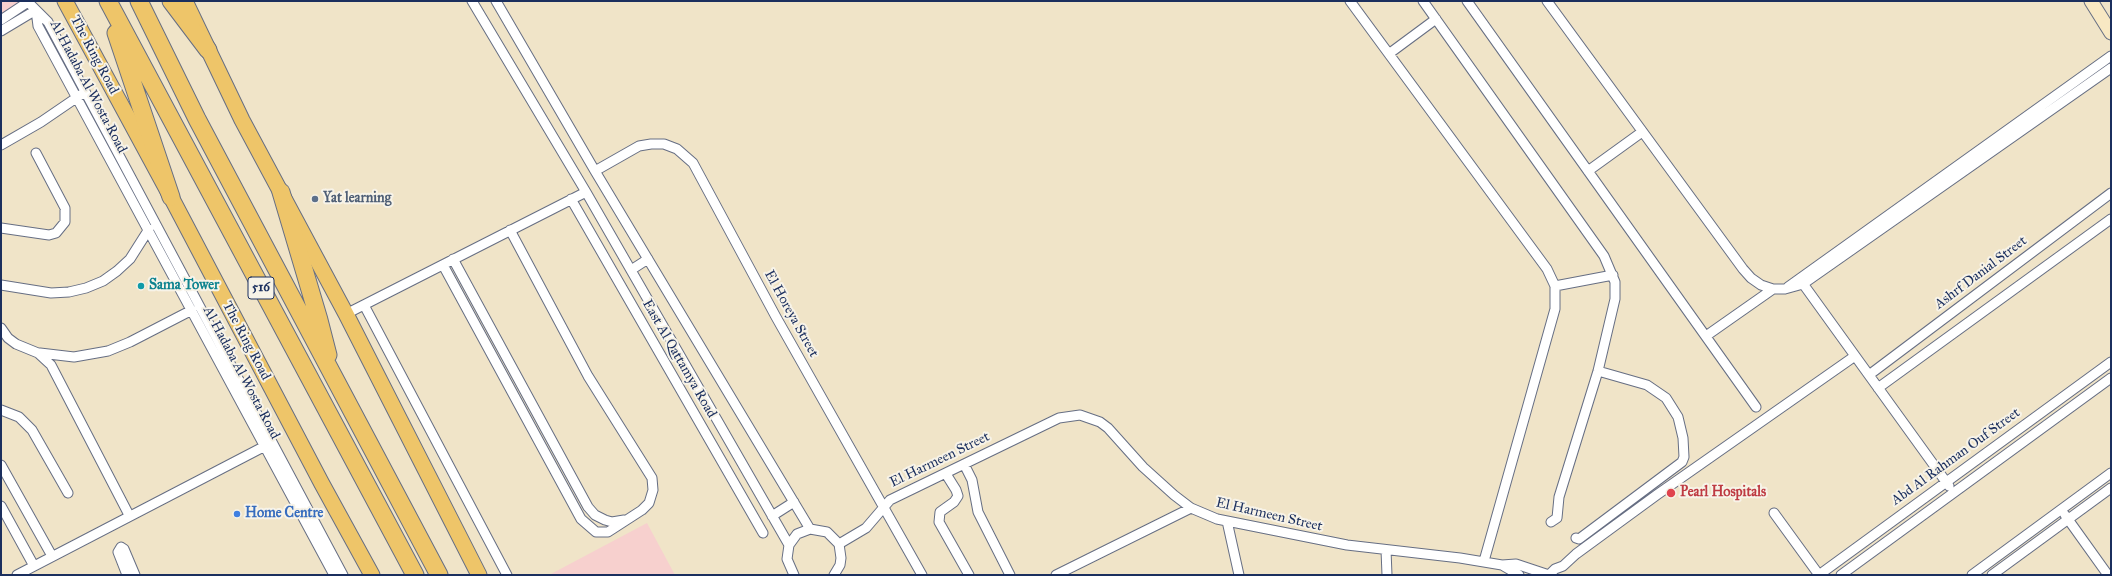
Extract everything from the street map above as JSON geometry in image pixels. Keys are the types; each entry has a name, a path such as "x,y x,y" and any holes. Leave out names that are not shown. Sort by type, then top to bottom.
{"highway":[{"name":"The Ring Road","path":"65,1 171,197 308,459 372,575"},
{"name":"516","path":"106,1 171,197"},
{"name":"516","path":"106,1 415,575"},
{"name":"516","path":"139,1 197,119 439,575"},
{"name":"516","path":"171,1 208,50"},
{"name":"516","path":"186,5 479,575"},
{"name":"516","path":"281,192 320,320 331,372"}],"main road":[{"path":"2091,1 2111,33"}],"street":[{"path":"472,1 586,192 789,545"},
{"path":"496,1 595,171 810,529"},
{"path":"1350,1 1390,53 1547,269 1555,286 1555,309 1484,561"},
{"path":"1423,1 1604,256 1613,275 1615,299 1598,371 1559,496 1557,518 1555,521 1551,522"},
{"path":"1467,1 1756,407"},
{"path":"1547,1 1742,269 1756,282 1773,289 1785,289 1801,281 2111,68"},
{"path":"1,20 28,2"},
{"name":"Al Hadaba Al Wosta Road","path":"28,2 48,22 81,94 149,230 176,271 192,310 343,575"},
{"path":"1,31 36,10"},
{"path":"1390,53 1436,20"},
{"path":"1801,281 2111,56"},
{"path":"1,145 41,122 81,94"},
{"name":"Al Hadaba Al Wosta Road","path":"81,94 268,444 334,575"},
{"path":"1588,171 1642,132"},
{"name":"El Horeya Street","path":"595,171 639,146 651,144 671,146 688,158 922,575"},
{"path":"1,228 49,235 56,233 65,222 65,208 36,153"},
{"path":"346,314 586,192"},
{"name":"Ashrf Danial Street","path":"1869,375 2111,193"},
{"name":"East Al Qattamya Road","path":"571,199 763,533"},
{"path":"1878,388 2111,219"},
{"path":"1,285 51,293 69,292 86,288 103,281 117,271 130,258 149,230"},
{"path":"442,265 571,502 584,523 596,532 608,532 642,510 649,503 653,490 652,478 588,376 510,230"},
{"path":"453,259 591,511 601,518 612,522 626,520"},
{"path":"631,270 648,259"},
{"path":"1555,286 1613,275"},
{"path":"1801,281 1953,492"},
{"path":"1706,336 1773,289"},
{"path":"364,305 507,575"},
{"path":"1,328 8,338 16,344 38,353 74,357 108,351 130,342 192,310"},
{"path":"475,325 485,319"},
{"path":"38,353 51,365 129,515"},
{"path":"1549,575 1555,569 1563,571 1572,556 1855,356"},
{"name":"Abd Al Rahman Ouf Street","path":"1819,575 2111,362"},
{"path":"1576,538 1579,539 1682,462 1684,458 1683,438 1678,416 1666,398 1652,388 1598,371"},
{"name":"Abd Al Rahman Ouf Street","path":"1841,575 2111,378"},
{"path":"519,407 530,402"},
{"path":"1,410 18,417 32,430 68,493"},
{"name":"El Harmeen Street","path":"839,544 866,528 890,500 1059,418 1080,415 1100,422 1108,428 1143,467 1191,508 1227,521 1347,546 1484,561 1502,565 1516,564 1549,575"},
{"path":"17,575 129,515 268,444"},
{"path":"964,464 972,480 978,512 1010,575"},
{"path":"1,465 52,556"},
{"path":"1972,575 2111,473"},
{"path":"946,474 958,496 954,502 940,512 938,522 969,575"},
{"path":"1652,484 1658,494"},
{"path":"1992,575 2111,488"},
{"path":"1639,494 1646,503"},
{"path":"571,502 582,497"},
{"path":"772,516 794,502"},
{"path":"1,506 34,566"},
{"path":"1056,575 1191,508"},
{"path":"2061,509 2108,575"},
{"path":"1774,513 1819,575"},
{"path":"1227,521 1239,575"},
{"path":"791,574 787,559 789,545 797,534 810,529 827,532 839,544 842,558 836,574"},
{"path":"127,575 118,552 121,547 124,549 135,575"},
{"path":"1386,550 1387,575"},
{"name":"El Harmeen Street","path":"1502,565 1519,575"}],"shaded area":[{"path":"1,1 18,1 20,4 1,14"},
{"path":"647,523 675,575 549,575"}],"place":[{"name":"Yat learning","path":"315,199"},
{"name":"Sama Tower","path":"141,286"},
{"name":"Pearl Hospitals","path":"1671,493"},
{"name":"Home Centre","path":"237,514"}]}
